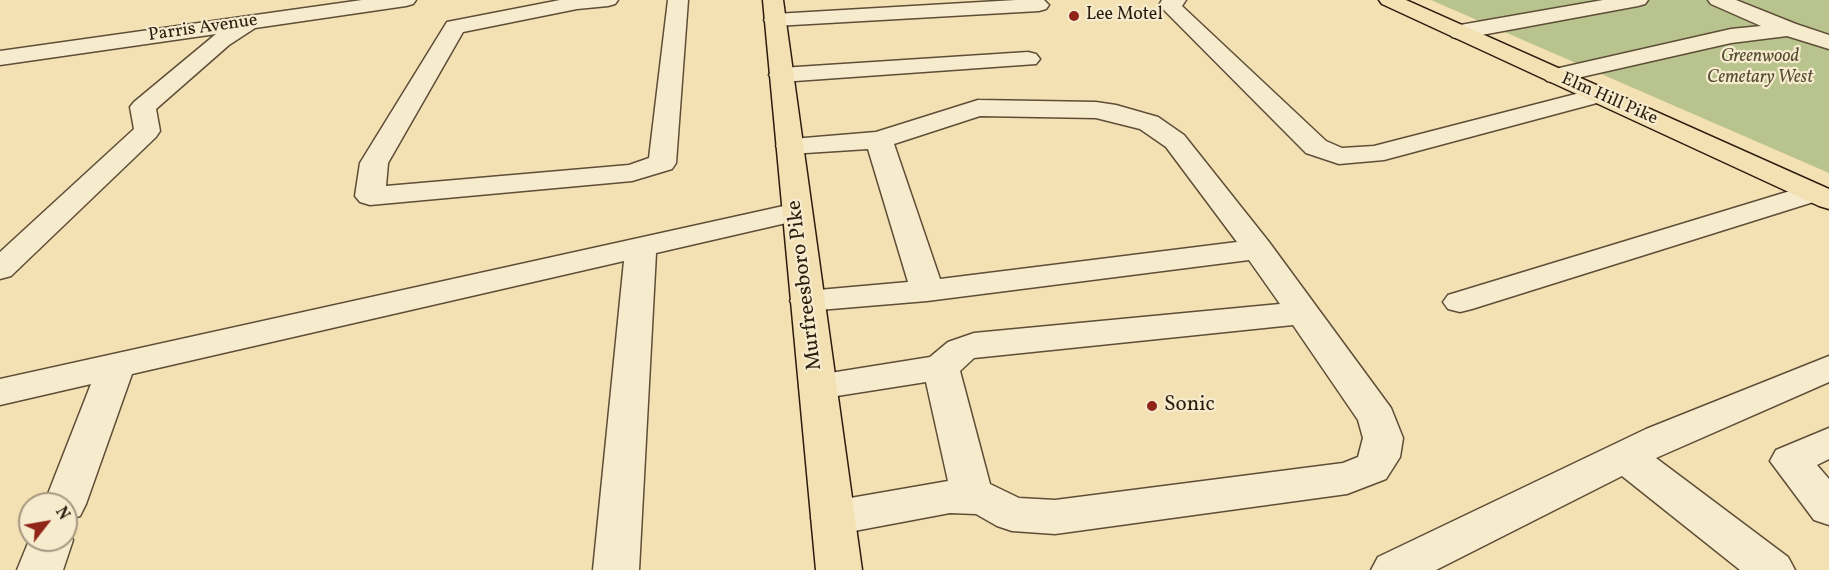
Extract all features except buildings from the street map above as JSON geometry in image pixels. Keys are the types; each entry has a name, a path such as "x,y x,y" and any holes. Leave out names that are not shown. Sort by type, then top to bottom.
{"main road":[{"name":"Elm Hill Pike","path":"1389,0 1821,196"},
{"name":"Murfreesboro Pike","path":"774,10 839,570"}],"street":[{"name":"Parris Avenue","path":"0,58 406,0"},
{"path":"608,0 577,2 455,27 374,163 370,196 632,173 662,163 678,0"},
{"path":"1176,0 1169,4 1316,147 1339,156 1374,154 1599,95"},
{"path":"1460,32 1638,0"},
{"path":"1718,0 1829,42"},
{"path":"774,10 1039,5"},
{"path":"0,269 147,131 143,107 221,40 255,22"},
{"path":"1555,76 1731,36 1788,28"},
{"path":"781,75 1028,59"},
{"path":"790,146 879,140 978,108 1096,110 1149,123 1175,141 1258,249 1377,418 1383,438 1380,457 1372,468 1347,478 1055,517 1012,514 983,498 950,497 833,518"},
{"path":"879,140 927,291"},
{"path":"1460,302 1821,196"},
{"path":"0,392 797,212"},
{"path":"616,570 641,247"},
{"path":"807,301 927,291 1258,249"},
{"path":"818,386 940,368 961,350 974,345 1302,313"},
{"path":"69,492 117,365"},
{"path":"940,368 973,498"},
{"path":"1394,570 1625,456 1829,368"},
{"path":"1825,496 1790,462 1829,442"},
{"path":"1625,456 1772,570"},
{"path":"40,570 47,552"}],"green space":[{"name":"Greenwood Cemetary West","path":"1431,0 1829,0 1829,173"}],"place":[{"name":"Lee Motel","path":"1074,16"},
{"name":"Sonic","path":"1152,406"}]}
